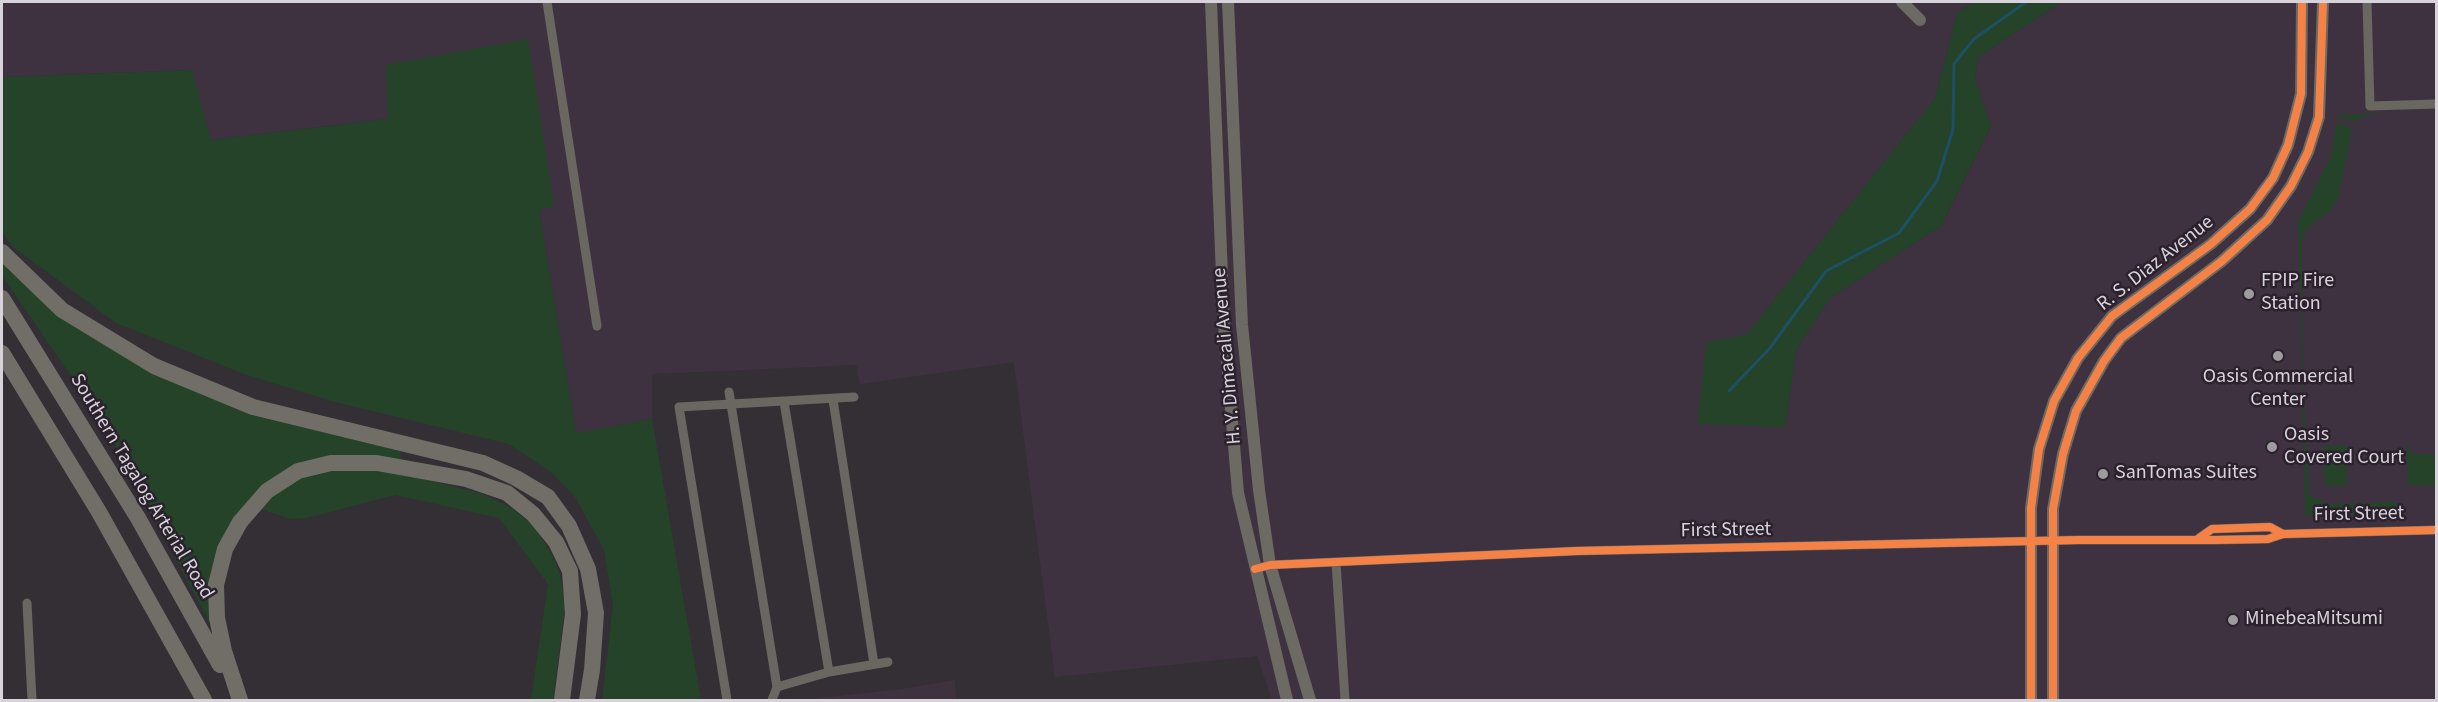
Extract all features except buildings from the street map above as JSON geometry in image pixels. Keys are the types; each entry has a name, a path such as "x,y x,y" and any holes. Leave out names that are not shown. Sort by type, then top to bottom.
{"highway":[{"path":"2,252 62,310 111,342 182,378 254,407 483,463 516,478 548,497 569,526 588,569 596,613 592,670 587,700"},
{"name":"Southern Tagalog Arterial Road","path":"2,298 138,518 209,642 239,700"},
{"path":"2,354 93,502 204,700"},
{"path":"239,700 224,651 218,618 216,585 225,549 240,522 267,491 298,471 331,463 377,463 466,479 507,493 533,514 556,542 570,571 573,614 562,700"}],"street":[{"path":"547,2 597,326"},
{"name":"H. Y. Dimacali Avenue","path":"1211,2 1224,326 1238,494 1287,700"},
{"name":"H. Y. Dimacali Avenue","path":"1228,2 1242,325 1259,490 1270,565 1310,700"},
{"path":"1902,2 1920,20"},
{"name":"R. S. Diaz Avenue","path":"2053,700 2054,509 2063,454 2076,411 2104,361 2121,338 2144,318 2222,261 2267,220 2291,186 2308,152 2319,117 2323,2"},
{"path":"2367,2 2370,106 2436,104"},
{"path":"2302,8 2323,15"},
{"name":"R. S. Diaz Avenue","path":"2031,700 2030,542 2033,486 2039,449 2054,401 2078,358 2112,316 2211,244 2250,209 2272,178 2288,145 2301,94 2302,8"},
{"path":"2288,145 2308,152"},
{"path":"1224,326 1242,325"},
{"path":"729,392 729,404 777,687 772,700"},
{"path":"727,700 679,407 854,397"},
{"path":"833,400 874,664"},
{"path":"784,402 829,672"},
{"name":"First Street","path":"1255,569 1270,565 1577,551 2199,538 2268,539 2283,534 2436,530"},
{"path":"1336,562 1345,700"},
{"path":"27,603 32,700"},
{"path":"777,687 829,672 888,662"},
{"path":"2030,676 2053,675"}],"shaded area":[{"path":"2,2 1974,2 1957,13 1935,98 1747,334 1785,427 1796,350 1830,298 1941,226 1991,126 1975,80 1978,57 2062,2 2436,2 2436,700 1272,700 1257,656 1055,677 1014,362 860,384 857,365 652,374 652,419 576,434 539,209 553,206 388,119 211,140 191,70 2,77"},
{"path":"955,680 956,700 801,700 902,689"}],"green space":[{"path":"1974,2 2062,2 1978,57 1975,80 1991,126 1941,226 1830,298 1796,350 1785,427 1698,424 1706,343 1747,334 1935,98 1957,13"},
{"path":"528,39 554,206 539,210 576,433 652,419 701,700 602,700 613,604 604,550 575,497 552,473 509,444 335,402 244,374 116,323 12,246 2,231 2,77 192,70 211,140 388,119 386,65"},
{"path":"2393,113 2365,116 2356,121 2338,118 2338,124 2347,125 2352,130 2338,198 2330,211 2307,228 2302,242 2303,379 2309,495 2328,504 2396,502 2399,513 2305,516 2298,222 2331,156 2338,115"},
{"path":"2,263 52,305 150,372 401,449 400,460 286,475 224,540 214,631 103,422 2,276"},
{"path":"2346,445 2347,485 2325,486 2324,446"},
{"path":"2406,446 2409,446 2410,454 2436,454 2436,486 2408,485"},
{"path":"332,466 376,467 482,494 510,507 533,525 550,551 560,574 565,606 553,700 531,700 548,584 499,518 395,495 307,518 291,519 261,509 282,488 308,474"}],"waterway":[{"path":"1729,391 1770,348 1826,271 1899,233 1937,181 1953,129 1954,64 1974,39 2026,2"}],"cycle path":[{"path":"2031,700 2031,508 2039,449 2054,401 2078,358 2112,316 2211,244 2250,209 2273,178 2288,145 2301,94 2302,2"},
{"path":"2053,700 2053,509 2063,454 2076,411 2104,361 2121,338 2222,261 2267,220 2291,186 2308,152 2319,117 2323,2"},
{"path":"2199,538 2212,529 2270,527 2283,534"},
{"path":"1255,569 1270,565 1577,551 2079,540 2268,539 2283,534 2436,530"}],"place":[{"name":"FPIP Fire Station","path":"2249,294"},
{"name":"Oasis Commercial Center","path":"2278,356"},
{"name":"Oasis Covered Court","path":"2272,447"},
{"name":"SanTomas Suites","path":"2103,474"},
{"name":"MinebeaMitsumi","path":"2233,620"}]}
